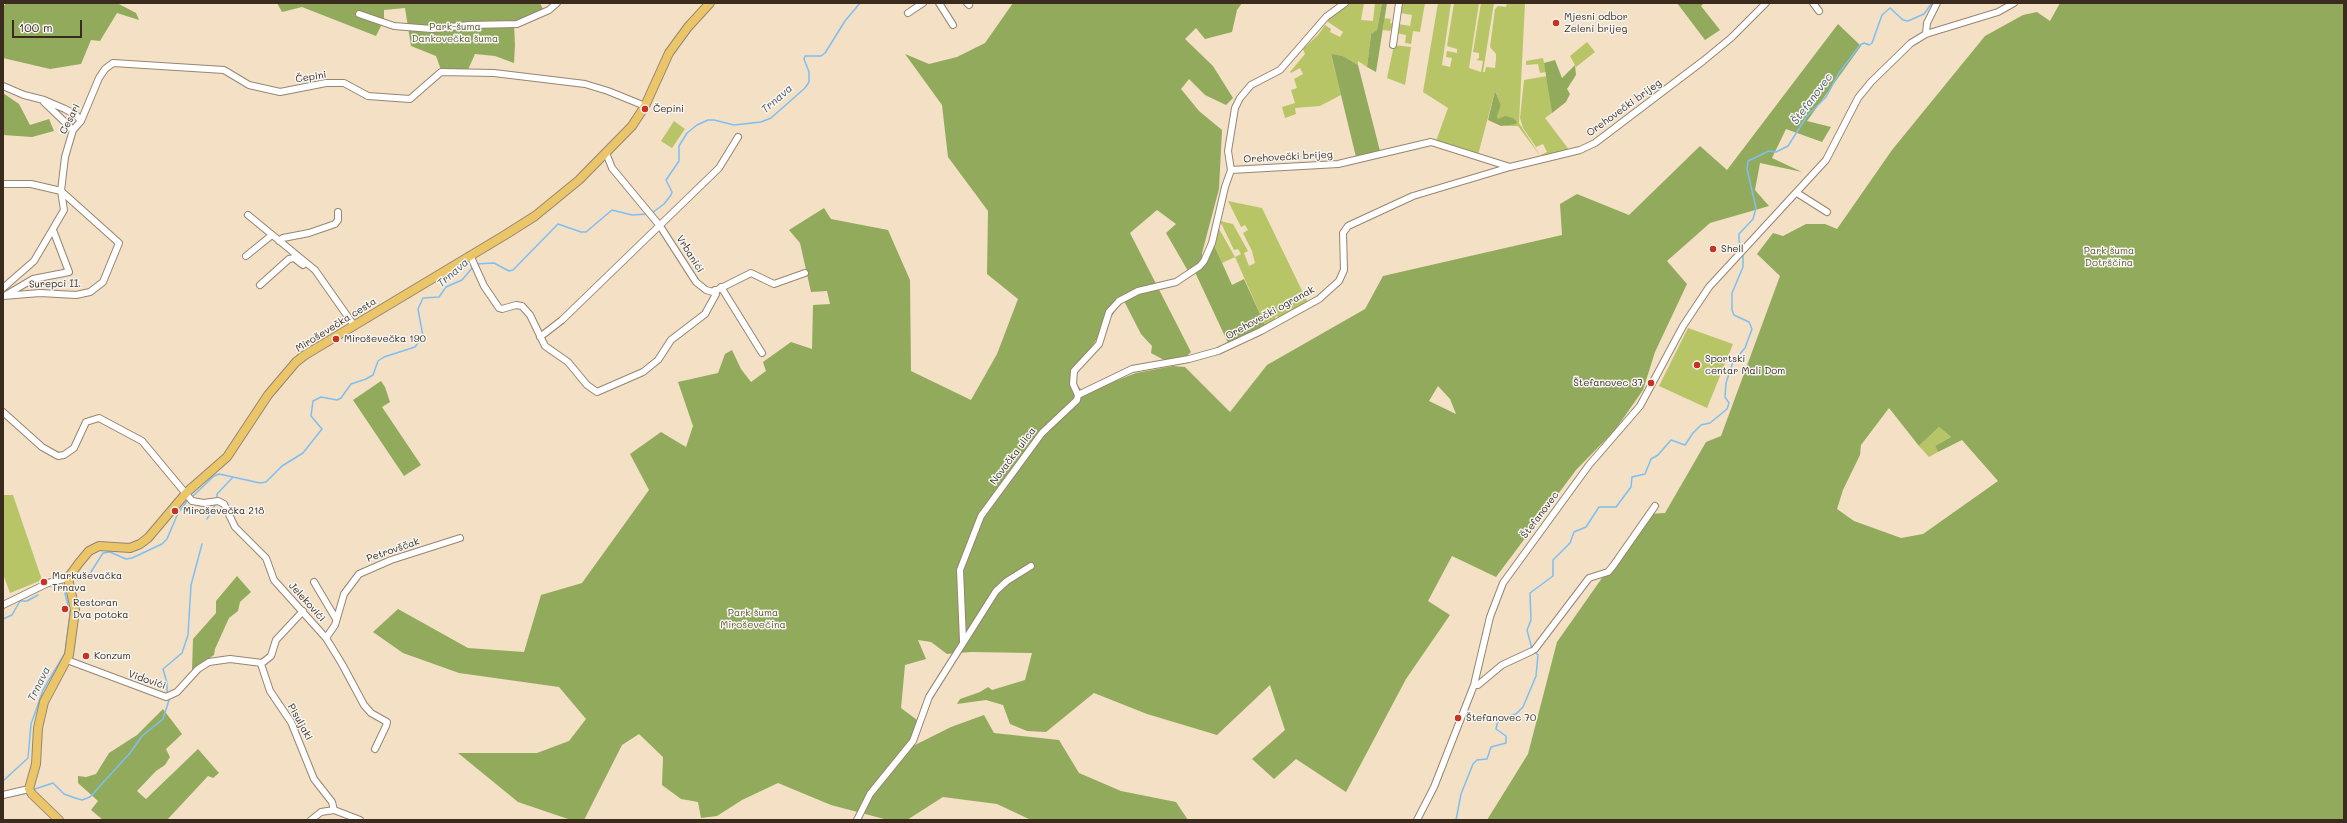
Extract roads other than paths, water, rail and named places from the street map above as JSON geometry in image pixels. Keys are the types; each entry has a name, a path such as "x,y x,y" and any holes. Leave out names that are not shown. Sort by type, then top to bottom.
{"main road":[{"name":"Miroševečka cesta","path":"68,578 89,551 94,548 108,546 130,548 140,544 157,530 227,457 268,395 296,362 353,324 535,216 579,180 632,126 645,106 669,53 710,3"},
{"path":"59,820 32,794 29,789 36,764 38,728 42,710 50,688 67,660 75,610 68,578"}],"street":[{"path":"359,14 394,26 432,29 468,25 517,24 549,10 557,3"},
{"path":"908,13 924,3"},
{"path":"939,3 953,25"},
{"path":"1078,395 1073,384 1074,371 1078,364 1096,348 1102,336 1106,316 1114,306 1138,291 1176,282 1200,266 1204,261 1212,243 1225,187 1231,170 1228,151 1235,108 1243,93 1251,85 1280,70 1326,17 1345,3"},
{"path":"1393,45 1399,3"},
{"name":"Orehovečki brijeg","path":"1231,170 1338,164 1431,142 1510,167 1580,150 1595,143 1703,61 1731,38 1766,3"},
{"path":"1813,3 1819,11"},
{"path":"1926,34 1927,23 1937,3"},
{"path":"1827,212 1797,193 1826,160 1858,98 1871,82 1911,43 1926,34 1998,12 2014,3"},
{"name":"Čepini","path":"113,63 224,70 249,85 273,92 326,83 344,83 368,96 410,99 441,72 494,73 585,84 608,91 645,106"},
{"name":"Cesari","path":"3,288 34,261 64,210 61,191 65,157 73,130 81,121 105,69 113,63"},
{"path":"3,86 24,96 42,99 65,109 81,121"},
{"path":"42,99 73,130"},
{"path":"540,337 562,320 719,168 738,137"},
{"name":"Vrbanići","path":"606,153 612,168 660,226 696,282 706,290 713,292 718,289"},
{"name":"Orehovečki ogranak","path":"1078,395 1132,370 1189,359 1218,351 1262,331 1319,299 1339,281 1344,270 1342,233 1345,228 1413,196 1510,167"},
{"path":"3,184 31,184 61,191"},
{"name":"Surepci II.","path":"4,296 40,293 76,295 90,292 103,282 119,243 61,191"},
{"name":"Štefanovec","path":"1417,820 1434,788 1474,685 1490,617 1503,583 1589,465 1640,406 1696,305 1721,272 1797,193"},
{"path":"279,241 283,238 299,236 335,224 338,220 338,212"},
{"path":"248,215 315,270 353,324"},
{"path":"4,296 33,279 69,272 62,248 53,230"},
{"path":"246,256 272,235"},
{"path":"470,255 474,265 499,308 502,309 516,305 522,306 530,315 545,346 568,362 587,385 597,392 642,372 658,360 671,340 705,314 718,289 751,273 774,284 805,273"},
{"path":"260,284 280,265 291,258 299,261 320,278"},
{"path":"718,289 762,353"},
{"name":"Novačka ulica","path":"963,642 960,570 981,516 1042,433 1072,406 1078,395"},
{"path":"3,412 42,448 58,456 64,455 74,448 86,422 99,418 142,441 189,496"},
{"name":"Jelekovići","path":"189,496 204,503 217,501 225,506 235,527 266,558 274,580 326,638 364,705 371,713 386,722 386,726 375,749"},
{"path":"1474,685 1478,685 1502,665 1534,650 1589,578 1608,572 1655,506"},
{"name":"Petrovščak","path":"326,638 333,630 344,594 359,574 392,559 460,538"},
{"path":"857,820 870,794 906,752 918,730 920,719 929,697 963,642 975,627 996,591 1012,577 1031,566"},
{"path":"3,605 48,583 68,578"},
{"path":"314,582 336,619"},
{"path":"261,664 271,656 276,640 302,611"},
{"name":"Vidovići","path":"67,660 166,697 177,692 198,669 209,662 230,659 261,664"},
{"name":"Pisuljaki","path":"261,664 270,691 296,731 314,779 332,802 334,810"},
{"path":"3,795 29,789"},
{"path":"311,820 321,812 334,810 360,820"}],"waterway":[{"name":"Trnava","path":"652,213 664,204 671,195 672,192 666,180 679,161 679,146 687,133 697,125 708,120 734,125 761,122 771,118 805,88 809,82 809,72 804,59 805,56 821,56 825,53 845,21 860,3"},
{"name":"Štefanovec","path":"1742,248 1739,241 1739,234 1753,219 1756,208 1747,169 1748,161 1769,151 1776,152 1788,146 1807,116 1826,97 1839,73 1860,45 1864,43 1869,45 1872,43 1882,15 1890,8 1903,20 1908,21 1924,14 1932,3"},
{"name":"Trnava","path":"476,264 494,263 509,271 513,270 558,224 581,232 586,232 612,210 632,215 649,214"},
{"name":"Štefanovec","path":"1532,649 1527,630 1531,620 1530,593 1553,576 1553,560 1570,543 1574,532 1586,527 1599,507 1616,507 1631,487 1632,477 1645,474 1651,459 1658,455 1671,440 1685,445 1693,433 1701,425 1710,423 1727,409 1729,403 1725,397 1726,383 1733,362 1745,348 1752,329 1749,322 1734,315 1732,310 1732,293 1743,267 1743,252"},
{"name":"Trnava","path":"191,498 214,476 219,474 260,483 266,482 282,466 303,453 322,429 311,416 313,401 321,397 337,400 341,398 351,384 373,375 378,361 384,357 415,347 423,336 418,309 423,298 439,297 446,287 462,280 473,267"},
{"path":"217,499 217,494 233,477"},
{"name":"Trnava","path":"77,580 89,575 103,553 110,552 126,559 132,558 162,544 167,539 178,513 188,500"},
{"path":"207,519 216,503"},
{"path":"167,692 167,683 163,669 182,653 188,635 191,585 202,544"},
{"name":"Trnava","path":"3,781 28,758 31,724 43,690 65,653 70,614 63,585"},
{"path":"3,619 12,615 20,601 27,601 38,595"},
{"name":"Štefanovec","path":"1456,820 1461,794 1473,764 1477,760 1487,759 1491,747 1506,743 1506,736 1496,729 1500,718 1516,714 1523,707 1536,676 1538,655 1535,652"},
{"path":"32,790 53,783 64,794 82,800 90,797 130,753 142,736 163,719 169,700"},
{"path":"3,798 27,793"}],"place":[{"name":"Mjesni odbor Zeleni brijeg","path":"1556,23"},
{"name":"Čepini","path":"645,109"},
{"name":"Shell","path":"1713,249"},
{"name":"Miroševečka 190","path":"336,339"},
{"name":"Sportski centar Mali Dom","path":"1697,365"},
{"name":"Štefanovec 37","path":"1651,383"},
{"name":"Miroševečka 218","path":"175,511"},
{"name":"Markuševačka Trnava","path":"44,582"},
{"name":"Restoran Dva potoka","path":"65,609"},
{"name":"Konzum","path":"86,656"},
{"name":"Štefanovec 70","path":"1458,718"}],"park label":[{"name":"Park-šuma Dankovečka šuma","path":"455,32"},
{"name":"Park šuma Dotrščina","path":"2109,256"},
{"name":"Park šuma Miroševečina","path":"753,618"}]}
